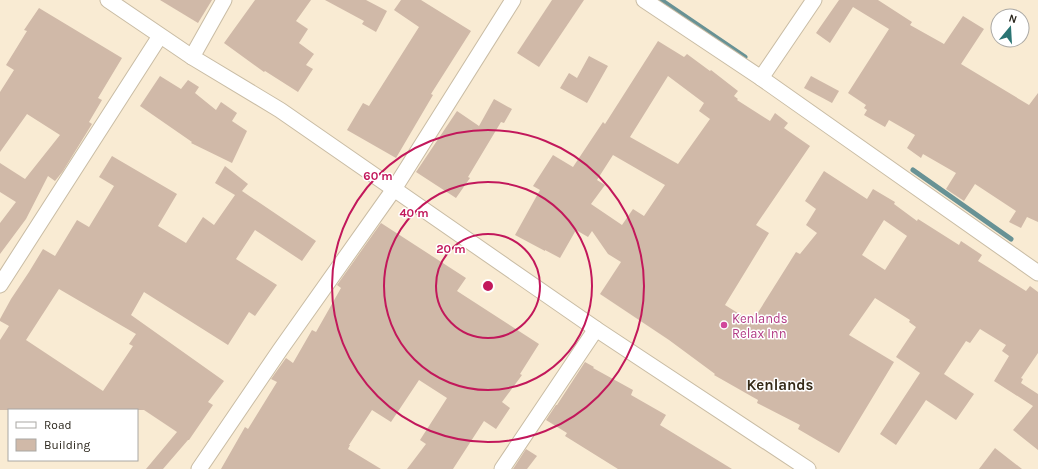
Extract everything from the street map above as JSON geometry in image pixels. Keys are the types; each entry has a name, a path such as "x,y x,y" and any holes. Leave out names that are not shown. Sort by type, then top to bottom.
{"street":[{"path":"108,0 192,57 280,110 596,329 807,469"},
{"path":"192,57 224,0"},
{"path":"199,469 280,350 394,188 513,0"},
{"path":"644,0 761,78 1038,273"},
{"path":"761,78 814,0"},
{"path":"0,285 160,36"},
{"path":"502,469 596,329"}],"building":[{"path":"160,0 212,0 198,23"},
{"path":"255,0 311,0 296,21 308,29 299,43 314,54 306,65 313,69 298,92 265,71 264,72 224,43"},
{"path":"325,0 366,0 387,11 376,32 362,24 364,21"},
{"path":"401,0 421,0 471,31 431,94 433,95 396,158 347,130 363,103 369,106 419,27 394,10"},
{"path":"552,0 584,0 539,67 517,53"},
{"path":"839,0 878,0 912,22 910,25 944,44 963,16 984,29 961,64 1029,105 1038,93 1038,222 1027,217 1021,228 1009,222 1016,211 975,184 964,201 946,189 956,173 923,154 921,158 907,148 915,135 889,120 885,127 864,115 867,110 864,108 866,105 848,93 889,29 853,7 830,43 816,33"},
{"path":"39,8 122,58 98,98 102,100 89,122 92,124 63,171 55,181 48,176 26,219 0,254 0,223 16,202 0,192 0,163 25,179 60,135 27,114 0,152 0,92 14,70 6,65 27,31 24,30"},
{"path":"658,41 684,57 687,54 710,71 711,70 738,91 734,96 738,99 737,100 770,121 775,113 788,123 784,128 810,146 756,225 769,233 725,305 752,322 796,252 800,254 817,233 806,225 816,209 805,201 824,171 867,199 873,189 895,202 894,204 917,221 918,219 959,245 961,241 982,255 978,261 1026,291 1030,286 1038,292 1038,353 1021,378 1023,379 1021,383 1038,394 1038,450 1013,430 1033,406 994,381 1009,356 1002,351 1006,345 980,329 970,343 966,341 944,374 974,394 956,420 926,400 896,445 880,434 920,373 896,357 916,327 909,322 910,320 875,298 849,335 894,362 839,453 798,429 800,425 757,403 758,400 714,375 715,374 669,340 600,294 621,262 608,254 592,231 588,237 576,230 560,258 515,235 540,190 533,186 553,155 573,167 603,122 605,124","holes":["668,76 704,103 699,111 710,119 678,164 630,137","613,155 665,185 644,216 633,209 622,225 591,204 605,185 597,180","884,220 907,236 885,270 862,255"]},
{"path":"589,56 608,66 587,103 560,88 569,73 577,78"},
{"path":"160,76 181,89 188,80 199,87 195,93 216,110 221,102 237,113 232,121 247,131 232,163 191,143 192,142 140,106"},
{"path":"811,76 839,91 832,103 804,88"},
{"path":"494,99 512,109 504,123 501,122 468,177 470,178 456,198 416,172 457,111 479,126"},
{"path":"112,156 177,194 158,226 186,243 203,217 214,225 235,195 215,183 225,166 248,184 242,191 316,241 302,261 255,230 236,259 277,285 255,316 249,312 228,345 144,292 131,315 224,381 208,402 213,405 189,440 163,469 146,469 177,432 144,410 0,410 0,340 9,326 0,321 0,319 43,249 55,256 77,220 89,227 114,186 99,177","holes":["59,289 136,334 129,344 133,346 103,391 26,340"]},
{"path":"381,223 466,278 457,291 539,344 520,374 522,375 502,402 510,408 496,429 484,421 453,469 407,469 426,444 420,440 447,398 419,380 391,422 372,410 349,445 348,449 381,469 221,469 245,427 248,429 277,382 271,379 286,358 293,363 312,330 316,332 341,288 337,285"},
{"path":"585,362 633,390 631,395 666,415 660,425 732,469 618,469 565,436 567,433 546,420"},
{"path":"995,448 1022,469 979,469"},
{"path":"526,449 537,456 527,469 513,469"}],"waterway":[{"path":"661,0 745,57"},
{"path":"913,170 1011,239"}],"place":[{"name":"Kenlands Relax Inn","path":"724,325"}],"district":[{"name":"Kenlands","path":"780,385"}]}
